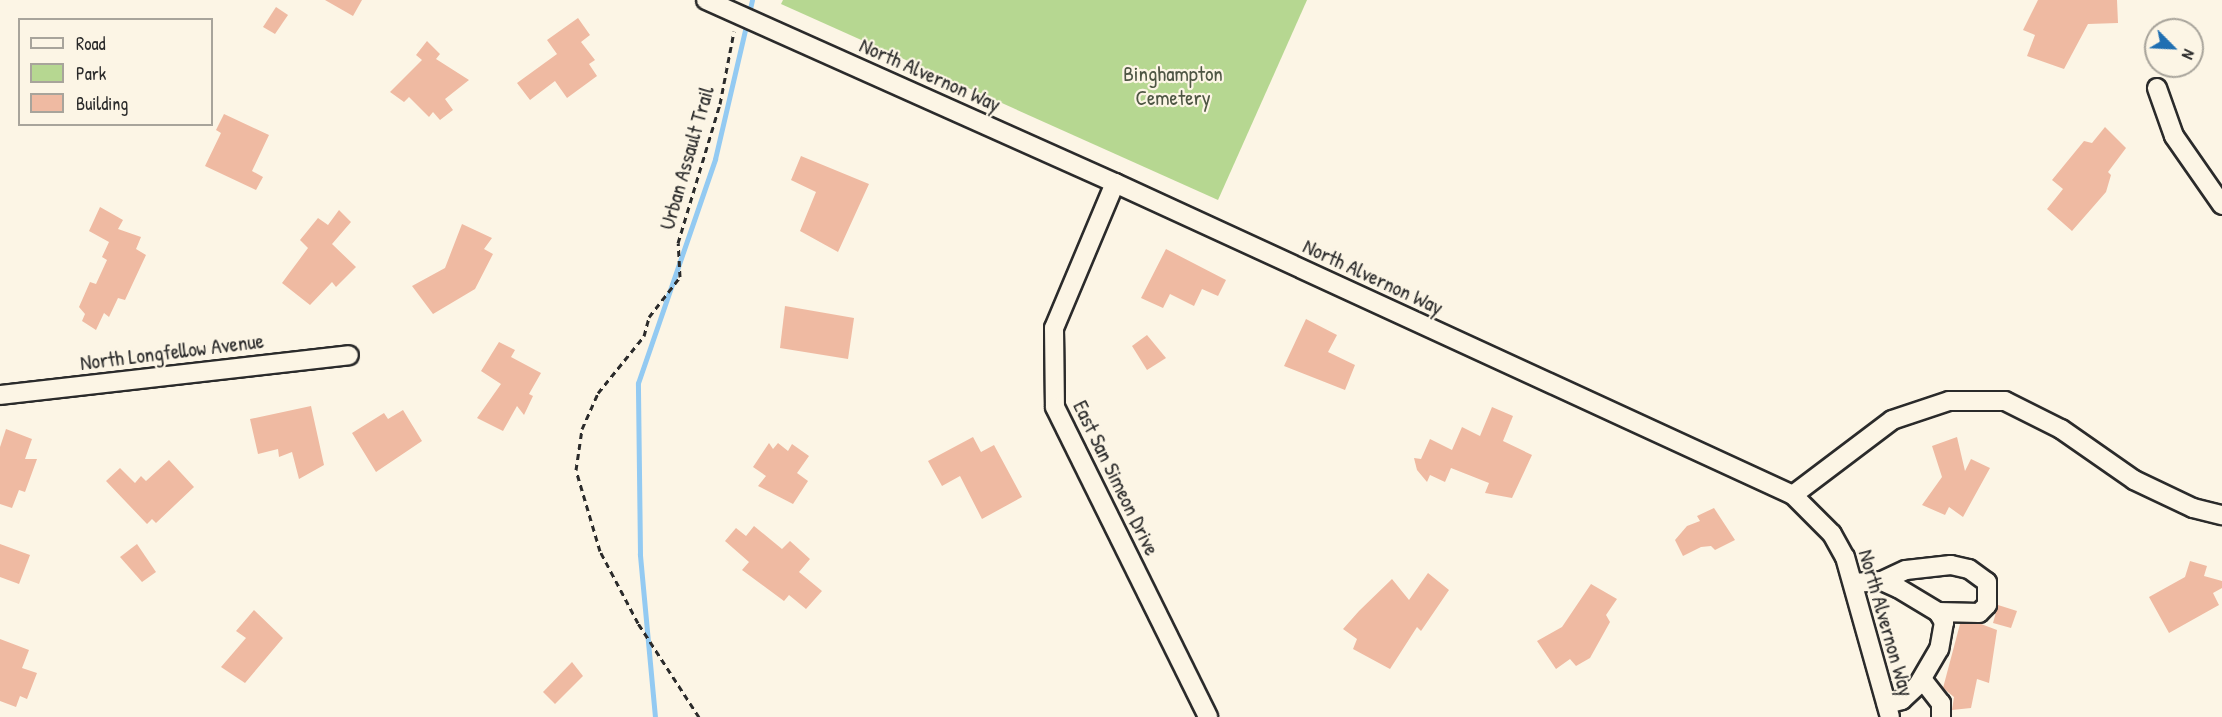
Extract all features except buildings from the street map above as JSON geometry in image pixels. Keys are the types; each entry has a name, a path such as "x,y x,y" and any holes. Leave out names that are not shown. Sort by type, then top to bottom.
{"street":[{"name":"North Alvernon Way","path":"706,0 1115,183 1793,495 1832,534 1853,583 1888,711"},
{"path":"2157,88 2174,136 2222,205"},
{"name":"East San Simeon Drive","path":"1115,183 1054,328 1055,407 1208,717"},
{"name":"North Longfellow Avenue","path":"0,395 349,355"},
{"path":"1793,495 1892,420 1949,401 2006,401 2061,429 2134,480 2193,508 2222,515"},
{"path":"1853,583 1882,581 1906,570 1951,565 1969,569 1987,582 1987,605 1979,614 1938,612 1882,581"},
{"path":"1888,711 1911,693 1922,680 1943,638 1944,622 1938,612"},
{"path":"1922,680 1941,703 1941,717"}],"path":[{"name":"Urban Assault Trail","path":"699,717 638,623 600,551 576,470 582,429 598,393 644,336 649,317 680,278 678,243 720,104 738,14"}],"green space":[{"name":"Binghampton Cemetery","path":"783,0 1307,0 1218,200 781,4"}],"waterway":[{"path":"655,717 640,554 638,383 715,159 752,0"}]}
